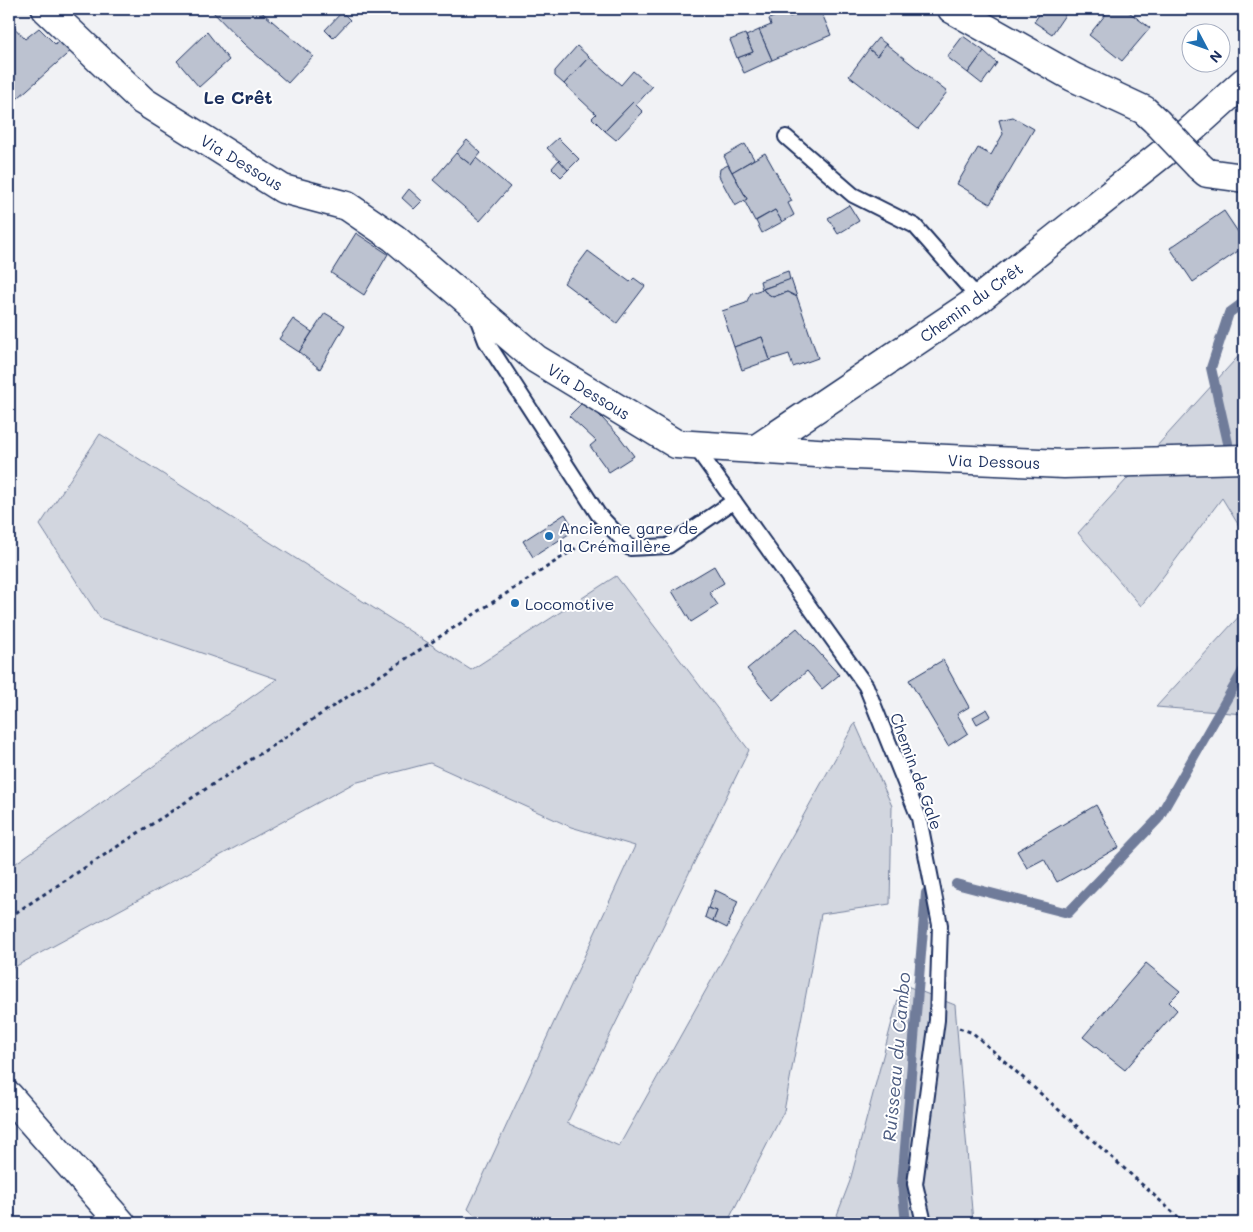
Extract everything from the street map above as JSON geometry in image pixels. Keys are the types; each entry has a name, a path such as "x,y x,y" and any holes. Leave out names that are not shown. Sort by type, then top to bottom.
{"street":[{"name":"Via Dessous","path":"46,9 143,101 283,189 347,206 394,238 536,359 676,444 1064,464 1244,459"},
{"path":"952,9 1073,77 1144,110 1207,173 1244,178"},
{"name":"Chemin du Crêt","path":"756,449 979,299 1182,138 1244,82"},
{"path":"9,1096 121,1223"}],"lane":[{"path":"786,137 853,194 915,226 979,299"},
{"path":"472,305 486,341 598,514 630,548 668,546 734,501"},
{"name":"Chemin de Gale","path":"693,444 866,686 920,818 940,925 937,1020 915,1184 924,1223"}],"path":[{"path":"9,917 609,526"},
{"path":"937,1020 973,1033 1185,1223"}],"shaded area":[{"path":"1244,350 1244,534 1222,498 1141,606 1078,533"},
{"path":"100,434 471,670 616,576 749,750 567,1123 619,1146 855,723 892,806 890,904 821,914 784,1111 727,1223 484,1223 468,1209 635,846 571,827 430,763 354,783 9,970 9,868 277,679 100,618 40,525"},
{"path":"1244,611 1244,714 1156,707"},
{"path":"902,984 955,1005 973,1223 834,1223 850,1181"}],"building":[{"path":"210,9 258,9 313,56 288,83 244,44"},
{"path":"809,9 820,9 831,35 772,60 759,30 771,25 769,19 787,11 789,17"},
{"path":"1043,9 1069,9 1052,34 1034,22"},
{"path":"1110,9 1125,9 1150,28 1122,61 1089,35"},
{"path":"342,12 350,20 333,38 325,30"},
{"path":"12,25 25,39 39,28 55,44 66,35 75,47 9,106 9,27"},
{"path":"759,30 772,60 744,73 737,58 753,52 746,36"},
{"path":"207,32 229,60 199,87 177,61"},
{"path":"745,34 753,52 737,58 730,40"},
{"path":"963,36 984,51 968,73 947,57"},
{"path":"878,38 886,44 877,56 869,49"},
{"path":"886,44 947,92 918,129 849,76 869,49 877,56"},
{"path":"577,46 589,57 564,84 555,76 555,71"},
{"path":"984,51 997,63 982,84 968,73"},
{"path":"589,57 621,85 633,71 652,87 636,105 633,102 605,131 592,118 596,114 564,84"},
{"path":"633,102 643,112 616,140 605,131"},
{"path":"1013,117 1034,129 990,204 957,184 978,148 991,155 1003,134 999,120"},
{"path":"558,138 579,159 568,170 547,148"},
{"path":"467,140 481,153 471,165 456,153"},
{"path":"745,144 754,159 732,172 724,156"},
{"path":"456,153 471,165 476,158 510,187 480,221 433,180"},
{"path":"765,153 792,201 788,203 794,215 782,222 775,210 755,221 744,200 747,199 732,172"},
{"path":"559,160 568,170 561,177 552,168"},
{"path":"728,165 747,199 735,206 719,176 720,169"},
{"path":"409,189 422,201 414,209 402,198"},
{"path":"849,205 859,221 838,234 828,218"},
{"path":"775,210 782,222 762,233 756,221"},
{"path":"1224,211 1244,241 1244,247 1193,282 1170,248"},
{"path":"356,233 388,254 364,295 331,273"},
{"path":"588,251 630,282 634,278 645,286 617,323 564,283"},
{"path":"788,271 790,280 762,289 760,281"},
{"path":"791,279 797,297 787,292 773,297 763,289"},
{"path":"763,289 773,297 787,292 797,297 818,358 793,367 789,354 770,360 762,337 734,347 722,311 746,303 751,293"},
{"path":"325,313 345,325 320,369 299,352"},
{"path":"293,319 312,332 299,352 279,339"},
{"path":"762,337 770,360 742,370 734,347"},
{"path":"585,400 619,436 634,456 609,472 590,446 596,441 569,416"},
{"name":"Ancienne gare de la Crémaillère","path":"565,514 575,530 533,557 523,541"},
{"path":"714,566 724,583 709,592 718,605 691,622 672,591"},
{"path":"797,628 839,675 822,689 807,671 773,700 747,669"},
{"path":"943,660 969,707 957,714 968,733 948,746 909,680"},
{"path":"987,709 991,716 977,724 973,717"},
{"path":"1096,805 1119,847 1057,882 1044,859 1027,868 1017,851"},
{"path":"715,890 738,901 727,928 713,921 717,911 708,908"},
{"path":"708,908 717,911 713,921 705,917"},
{"path":"1146,963 1180,991 1169,1002 1177,1010 1125,1070 1083,1037"}],"waterway":[{"name":"Ruisseau du Cambo","path":"1228,443 1211,368 1229,313 1244,302"},
{"name":"Ruisseau du Cambo","path":"956,884 1068,913 1158,819 1244,669"},
{"name":"Ruisseau du Cambo","path":"906,1223 902,1184 926,893"}],"place":[{"name":"Ancienne gare de la Crémaillère","path":"549,536"},
{"name":"Locomotive","path":"515,603"}],"district":[{"name":"Le Crêt","path":"238,97"}]}
